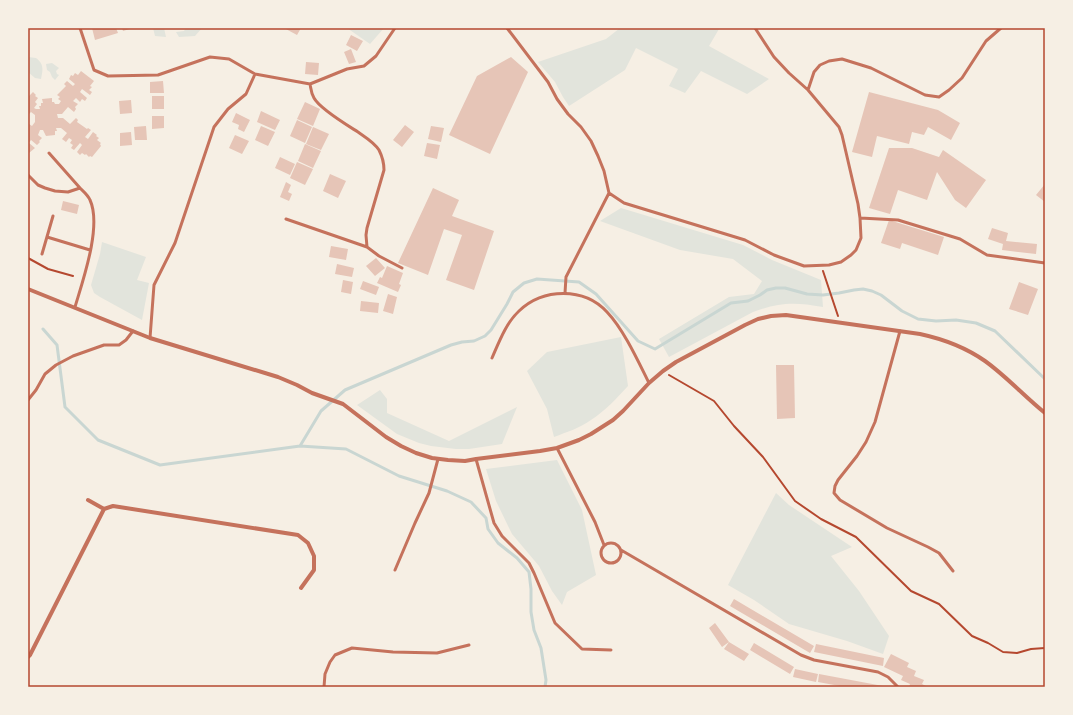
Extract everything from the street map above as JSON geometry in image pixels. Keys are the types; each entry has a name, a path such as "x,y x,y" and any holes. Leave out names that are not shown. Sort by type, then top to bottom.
{"street":[{"path":"28,289 150,338 278,377 298,385 312,393 342,404 386,437 401,446 416,453 438,459 465,461 540,451 557,448 579,440 602,428 623,411 649,383 676,362 745,325 758,319 770,316 786,315 900,331 930,336 952,343 990,365 1045,413"},
{"path":"88,500 104,510"},
{"path":"28,657 104,510 113,506 298,535 308,543 314,556 314,570 301,588"}],"lane":[{"path":"80,28 94,70 108,76 158,75 210,57 229,59 255,74 310,84 347,69 364,66 376,56 395,28"},
{"path":"507,28 548,82 568,114 581,127 598,156 610,193 624,203 745,240 774,255 804,266 829,265 841,262 856,250 861,238 860,218 842,135 839,127 808,90 774,57 755,28"},
{"path":"808,90 814,72 820,66 829,61 842,59 871,68 926,95 939,97 962,78 986,40 1001,28"},
{"path":"150,338 154,285 175,243 214,127 228,109 246,94 255,74"},
{"path":"310,84 311,92 315,100 336,118 374,144 382,156 384,170 367,228 367,247"},
{"path":"49,153 89,199 93,211 93,231 88,262 75,307"},
{"path":"28,174 38,185 54,191 68,192 80,188"},
{"path":"565,293 566,277 610,193"},
{"path":"42,254 53,216"},
{"path":"860,218 898,220 960,239 987,255 1045,263"},
{"path":"286,219 367,247 379,256 402,268"},
{"path":"47,237 90,250"},
{"path":"492,358 508,324 518,311 532,301 548,295 565,293 588,298 607,311 629,345 649,383"},
{"path":"28,400 36,390 45,374 56,365 73,356 104,345 119,345 126,340 133,331"},
{"path":"900,331 875,422 866,442 838,480 834,493 840,500 887,528 939,553 954,571"},
{"path":"557,448 595,522 604,545"},
{"path":"395,570 429,493 438,459"},
{"path":"476,459 494,523 502,536 532,568 555,623 582,649 611,650"},
{"path":"621,550 620,556 616,562 613,563 607,562 602,558 600,551 606,543 613,543 619,546 621,550 801,655 814,660 878,672 888,677 898,687"},
{"path":"324,687 325,674 335,655 352,648 393,652 437,653 469,645"}],"path":[{"path":"28,258 48,269 73,276"},
{"path":"822,271 840,323"},
{"path":"663,372 714,401 734,426 763,457 795,501 822,519 856,537 911,591 939,604 972,636 1003,652 1017,653 1031,649 1045,648"}],"shaded area":[{"path":"153,28 164,28 166,37 155,36"},
{"path":"186,28 202,28 195,36 179,37 176,32 184,31"},
{"path":"347,28 384,28 370,44"},
{"path":"620,28 718,28 719,29 709,46 769,79 747,94 701,71 685,93 669,86 678,69 636,48 625,70 569,106 555,82 538,62 606,39"},
{"path":"28,57 36,58 42,65 41,79 35,78 28,72"},
{"path":"52,63 59,68 56,71 59,75 55,80 47,70 46,64"},
{"path":"621,208 743,245 772,260 821,280 823,307 804,304 771,306 753,312 669,357 659,339 729,297 754,294 762,281 733,259 680,250 600,221"},
{"path":"102,242 146,257 137,280 149,283 142,320 94,293 91,285"},
{"path":"621,337 628,386 611,404 587,423 554,437 547,409 527,371 547,352"},
{"path":"380,390 387,399 387,413 449,441 517,407 502,444 469,449 431,446 397,434 357,405"},
{"path":"557,460 582,510 596,575 567,592 562,605 552,591 539,566 512,534 496,501 486,469"},
{"path":"776,493 789,505 852,547 831,556 859,591 889,636 883,654 847,641 789,624 754,600 728,585"}],"building":[{"path":"92,28 116,28 118,33 95,40"},
{"path":"122,28 133,28 123,31"},
{"path":"284,28 301,28 297,35"},
{"path":"351,35 363,41 357,51 346,45"},
{"path":"351,49 356,62 349,64 344,52"},
{"path":"511,57 528,72 490,154 449,135 477,76"},
{"path":"306,62 319,63 318,75 305,74"},
{"path":"81,71 94,81 89,90 92,92 90,95 82,89 80,92 87,98 85,101 82,99 80,102 76,98 73,101 78,104 75,107 76,109 74,112 68,107 62,114 57,114 58,118 63,118 70,124 76,118 78,120 77,122 91,130 85,137 88,139 93,132 99,138 97,140 101,143 101,146 92,157 82,153 80,155 77,152 82,145 80,143 74,150 71,148 73,145 70,143 72,140 69,138 66,142 62,139 67,133 61,128 56,128 57,131 55,131 55,135 46,136 43,130 40,130 38,135 42,138 37,145 31,140 29,143 35,148 29,153 28,125 29,124 32,126 35,122 35,115 31,112 28,115 28,97 33,92 38,98 35,102 37,104 34,108 36,109 40,109 39,106 43,103 42,99 52,98 52,102 59,104 61,101 58,99 60,97 57,95 66,86 64,84 67,81 73,86 75,84 69,79 71,75 73,76 75,73 78,75"},
{"path":"163,81 164,93 150,93 150,82"},
{"path":"869,92 938,110 960,123 951,140 928,127 924,135 912,132 909,144 877,136 872,157 852,152"},
{"path":"152,96 164,96 164,109 152,109"},
{"path":"131,100 132,113 120,114 119,101"},
{"path":"305,102 320,109 313,126 297,119"},
{"path":"261,111 280,120 275,130 257,122"},
{"path":"236,113 250,120 244,132 238,129 239,125 232,122"},
{"path":"152,116 164,116 164,128 152,129"},
{"path":"297,120 312,127 305,143 290,136"},
{"path":"405,125 414,132 402,147 393,140"},
{"path":"146,126 147,140 135,140 134,127"},
{"path":"261,126 275,132 268,146 255,140"},
{"path":"431,126 444,128 441,142 428,139"},
{"path":"313,127 329,134 321,150 306,144"},
{"path":"131,132 132,145 120,146 120,133"},
{"path":"235,135 249,141 242,154 229,148"},
{"path":"427,143 440,145 437,159 424,156"},
{"path":"305,144 321,151 313,168 298,161"},
{"path":"889,148 912,148 939,157 943,150 986,180 966,208 955,200 937,172 927,200 898,190 890,214 869,208"},
{"path":"280,157 295,164 290,175 275,168"},
{"path":"297,162 313,169 305,185 290,178"},
{"path":"330,174 346,181 338,198 323,191"},
{"path":"286,182 291,185 288,192 292,194 289,201 280,197"},
{"path":"1045,184 1045,202 1036,195"},
{"path":"433,188 459,200 452,216 494,231 474,290 446,280 462,235 444,229 428,275 398,263"},
{"path":"63,201 79,205 77,214 61,210"},
{"path":"889,220 944,237 938,255 902,243 900,249 881,243"},
{"path":"992,228 1008,233 1006,241 1037,244 1036,254 1002,250 1003,244 988,239"},
{"path":"331,246 348,249 346,260 329,257"},
{"path":"376,258 385,268 375,276 366,266"},
{"path":"337,264 354,268 352,277 335,274"},
{"path":"387,266 403,273 398,292 377,283 380,277 382,278"},
{"path":"343,280 353,282 351,294 341,292"},
{"path":"363,281 379,287 376,295 360,289"},
{"path":"1019,282 1038,289 1028,315 1009,309"},
{"path":"388,294 397,297 393,314 383,311"},
{"path":"361,301 379,303 378,313 360,311"},
{"path":"776,365 794,365 795,418 777,419"},
{"path":"734,599 814,646 810,653 730,606"},
{"path":"715,623 729,642 722,647 709,628"},
{"path":"729,642 749,654 744,661 724,649"},
{"path":"754,643 794,667 790,674 750,650"},
{"path":"816,644 884,658 883,666 814,652"},
{"path":"891,654 909,663 907,667 916,671 914,676 924,680 922,684 928,687 909,687 910,684 901,680 903,676 884,667"},
{"path":"795,669 818,674 816,682 793,677"},
{"path":"819,674 883,687 845,687 818,682"}],"waterway":[{"path":"43,329 57,345 65,407 98,440 160,465 300,446 321,411 345,390 451,345 474,341 485,336 491,330 513,292 524,283 537,279 579,282 596,294 638,341 655,349 731,303 748,301 767,290 785,288 807,294 823,295 863,289 881,295 902,311 918,319 936,321 956,320 976,323 995,331 1045,379"},
{"path":"300,446 346,449 399,476 447,491 471,502 486,518 488,529 498,543 517,558 529,572 531,612 534,630 541,648 546,680 545,687"}]}
